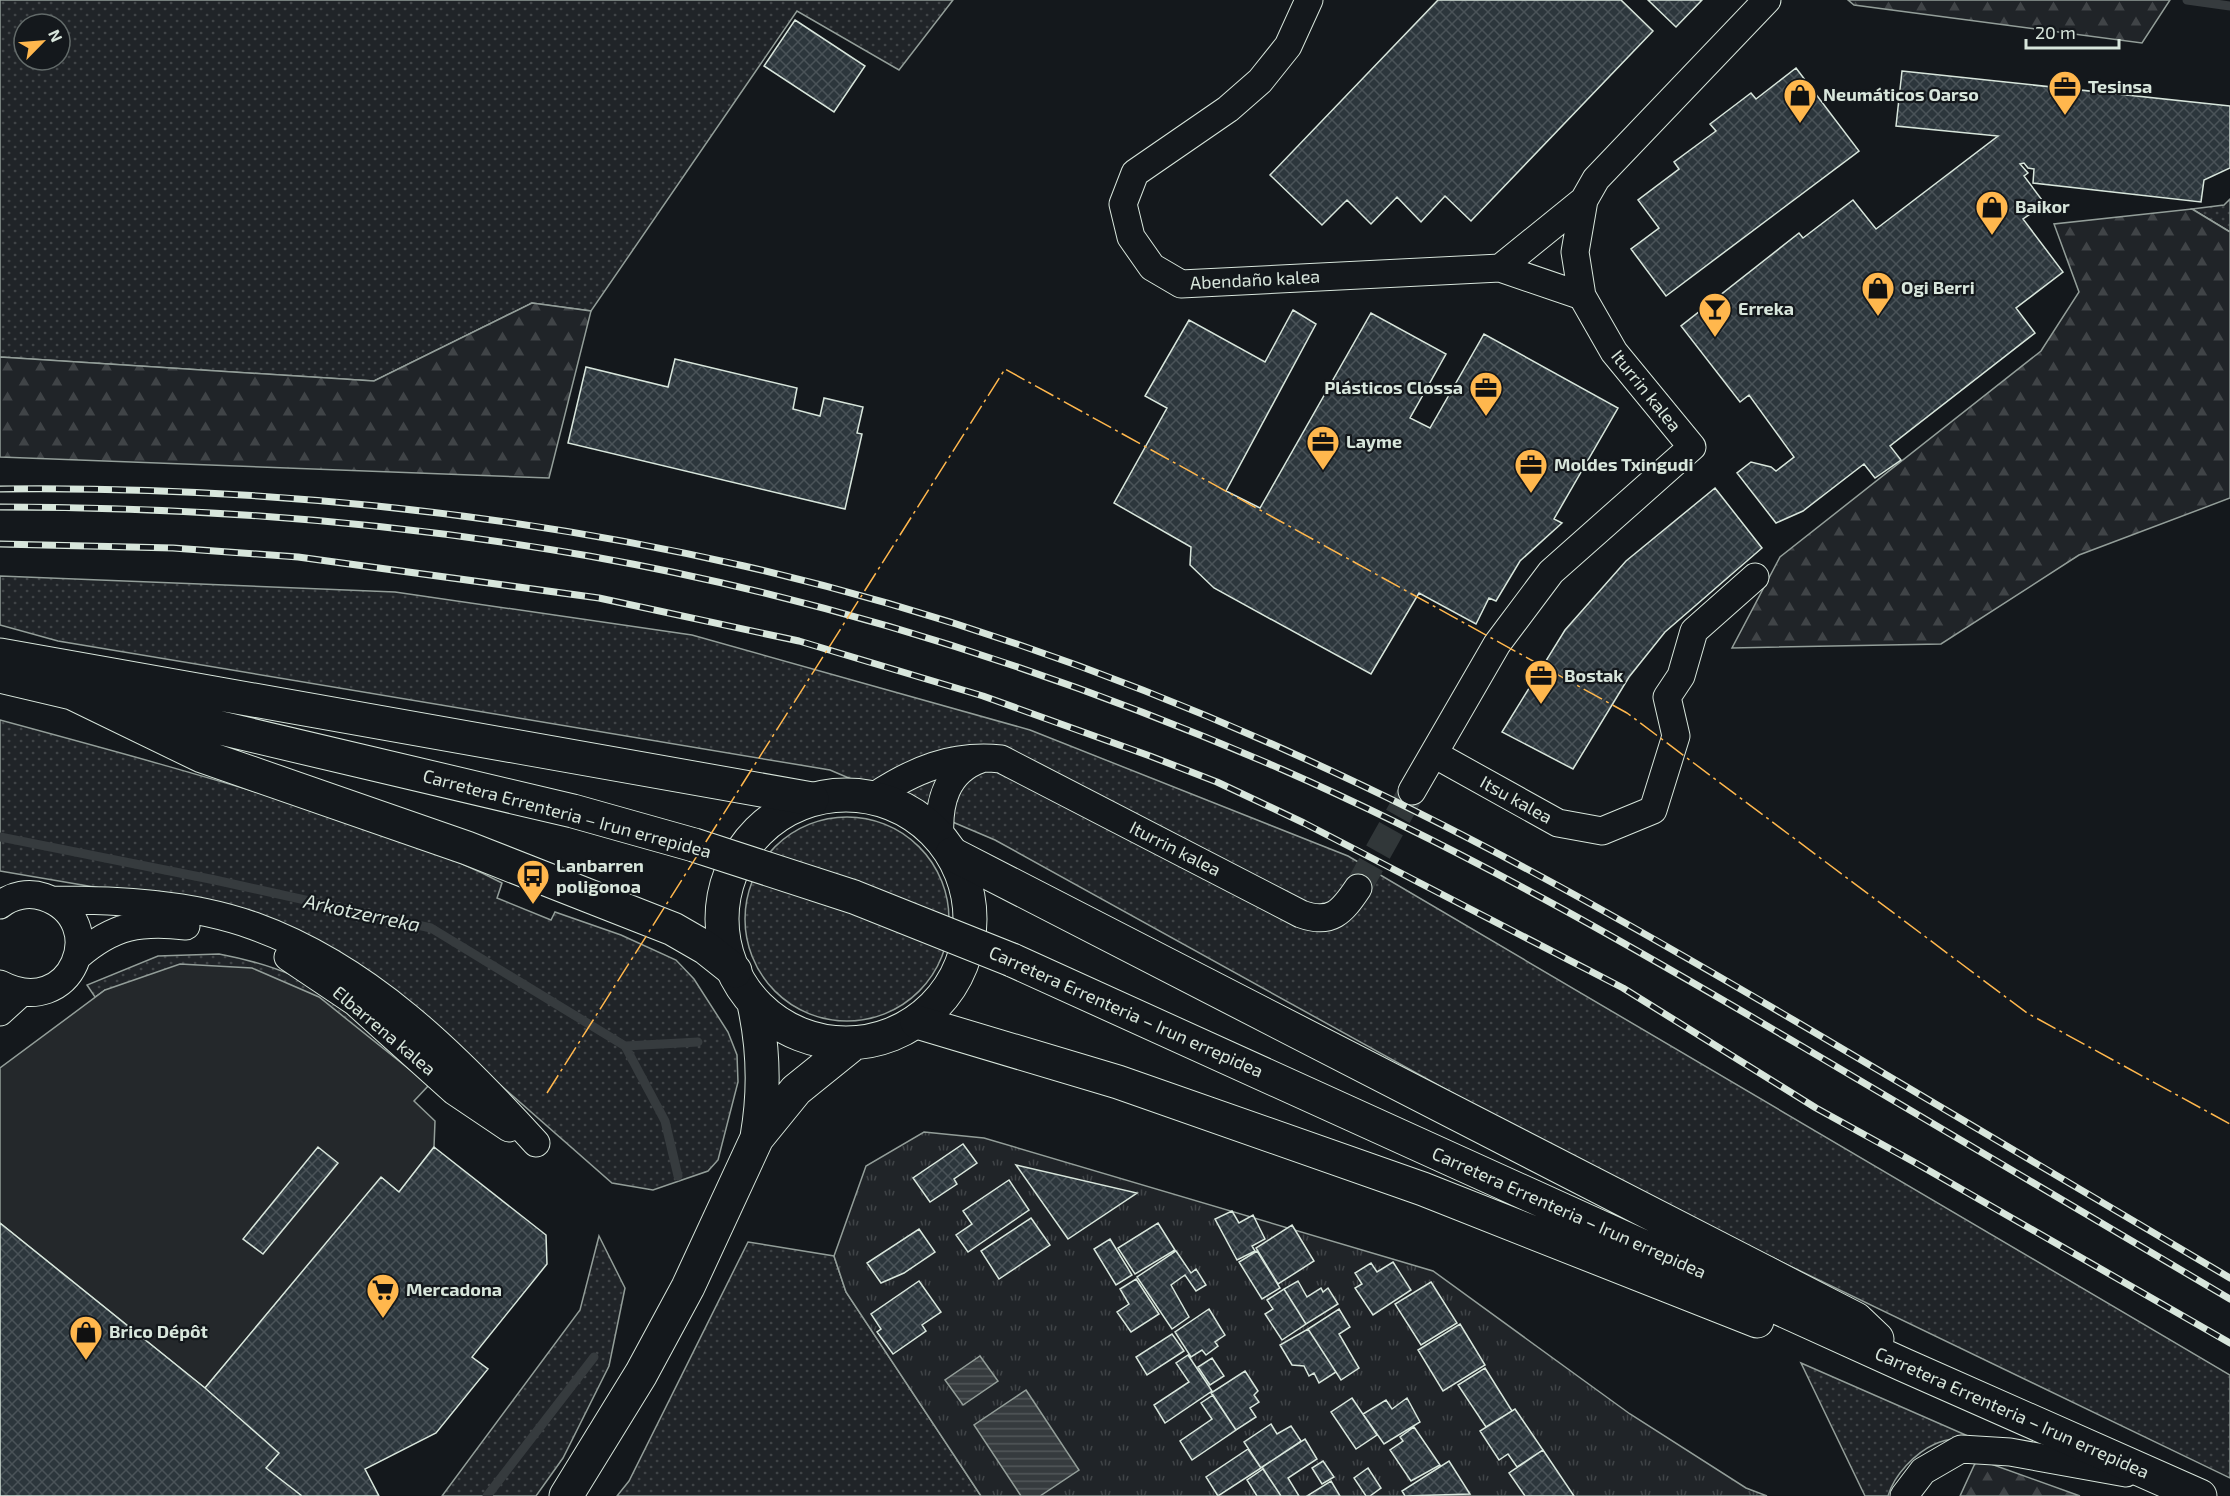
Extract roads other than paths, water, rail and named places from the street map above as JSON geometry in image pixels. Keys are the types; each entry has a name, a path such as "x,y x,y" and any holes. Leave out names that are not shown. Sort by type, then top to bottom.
{"main road":[{"path":"0,655 812,799"},
{"name":"Carretera Errenteria – Irun errepidea","path":"0,676 573,811 694,845 854,897 1012,960 1806,1321 2200,1496"},
{"path":"72,693 202,756 467,848 673,929 706,948 735,971"},
{"path":"757,1138 764,1078 761,1037 754,1004 735,971 723,939 721,916 731,872 754,834 791,807 812,799 842,794 873,797 898,806 920,819 946,845 1856,1319 1904,1365"},
{"path":"754,1004 775,1022 799,1035 826,1043 853,1044 887,1038 917,1022 948,992 957,977 969,942 971,924 967,887 946,845"},
{"path":"917,1022 1118,1082 1413,1185 1768,1326 1806,1321"},
{"path":"566,1496 641,1374 687,1287 757,1138 796,1090 853,1044"}],"street":[{"name":"Abendaño kalea","path":"1309,0 1288,46 1260,81 1228,109 1135,173 1123,204 1131,237 1152,267 1181,284 1500,268"},
{"name":"Iturrin kalea","path":"1412,791 1497,644 1551,572 1692,447 1614,352 1582,296 1575,252 1584,200 1596,179 1767,0"},
{"path":"1500,268 1584,200"},
{"path":"1500,268 1582,296"},
{"name":"Itsu kalea","path":"1434,754 1558,823 1602,831 1653,810 1676,736 1667,697 1681,676 1694,631 1755,577"},
{"path":"946,845 941,803 947,787 963,768 985,757"},
{"name":"Iturrin kalea","path":"873,797 916,771 938,762 985,757 1001,759 1312,918 1328,917 1342,911 1358,888"},
{"name":"Elbarrena kalea","path":"0,1012 11,988 46,991 61,983 72,971 78,956 113,932 143,923 194,927 262,946 294,960 355,1002 454,1091 490,1117 536,1143 498,1101 432,1037 383,996 332,962 254,926 172,906 52,900 36,894 7,897"},
{"path":"52,900 66,909 75,923 79,939 78,956"},
{"name":"Elbarrena kalea","path":"383,996 394,1017 431,1057 454,1091"},
{"path":"1904,1496 1923,1471 1961,1449 2010,1452 2059,1459 2165,1481"}],"waterway":[{"name":"Arkotzerreka","path":"2187,0 2230,6"},
{"name":"Arkotzerreka","path":"0,837 215,880 431,928 625,1046 698,1042"},
{"path":"625,1046 665,1121 678,1176"},
{"path":"487,1496 594,1357"}],"tunnel":[{"path":"1358,888 1412,791"}],"railway":[{"path":"0,489 187,492 281,498 374,506 561,530 744,566 814,583 953,623 1091,670 1159,696 1292,753 1496,852 1694,962 2230,1278"},
{"path":"0,507 148,510 296,519 516,544 678,573 766,594 941,642 1028,670 1198,734 1281,769 1481,865 1675,972 2230,1299"},
{"path":"0,544 173,548 298,557 599,598 799,641 983,696 1217,782 1304,823 1623,988 1816,1108 2230,1343"}],"place":[{"name":"Tesinsa","path":"2065,116"},
{"name":"Neumáticos Oarso","path":"1800,124"},
{"name":"Baikor","path":"1992,236"},
{"name":"Ogi Berri","path":"1878,317"},
{"name":"Erreka","path":"1715,338"},
{"name":"Plásticos Clossa","path":"1486,417"},
{"name":"Layme","path":"1323,471"},
{"name":"Moldes Txingudi","path":"1531,494"},
{"name":"Bostak","path":"1541,705"},
{"name":"Lanbarren poligonoa","path":"533,905"},
{"name":"Mercadona","path":"383,1319"},
{"name":"Brico Dépôt","path":"86,1361"}]}
